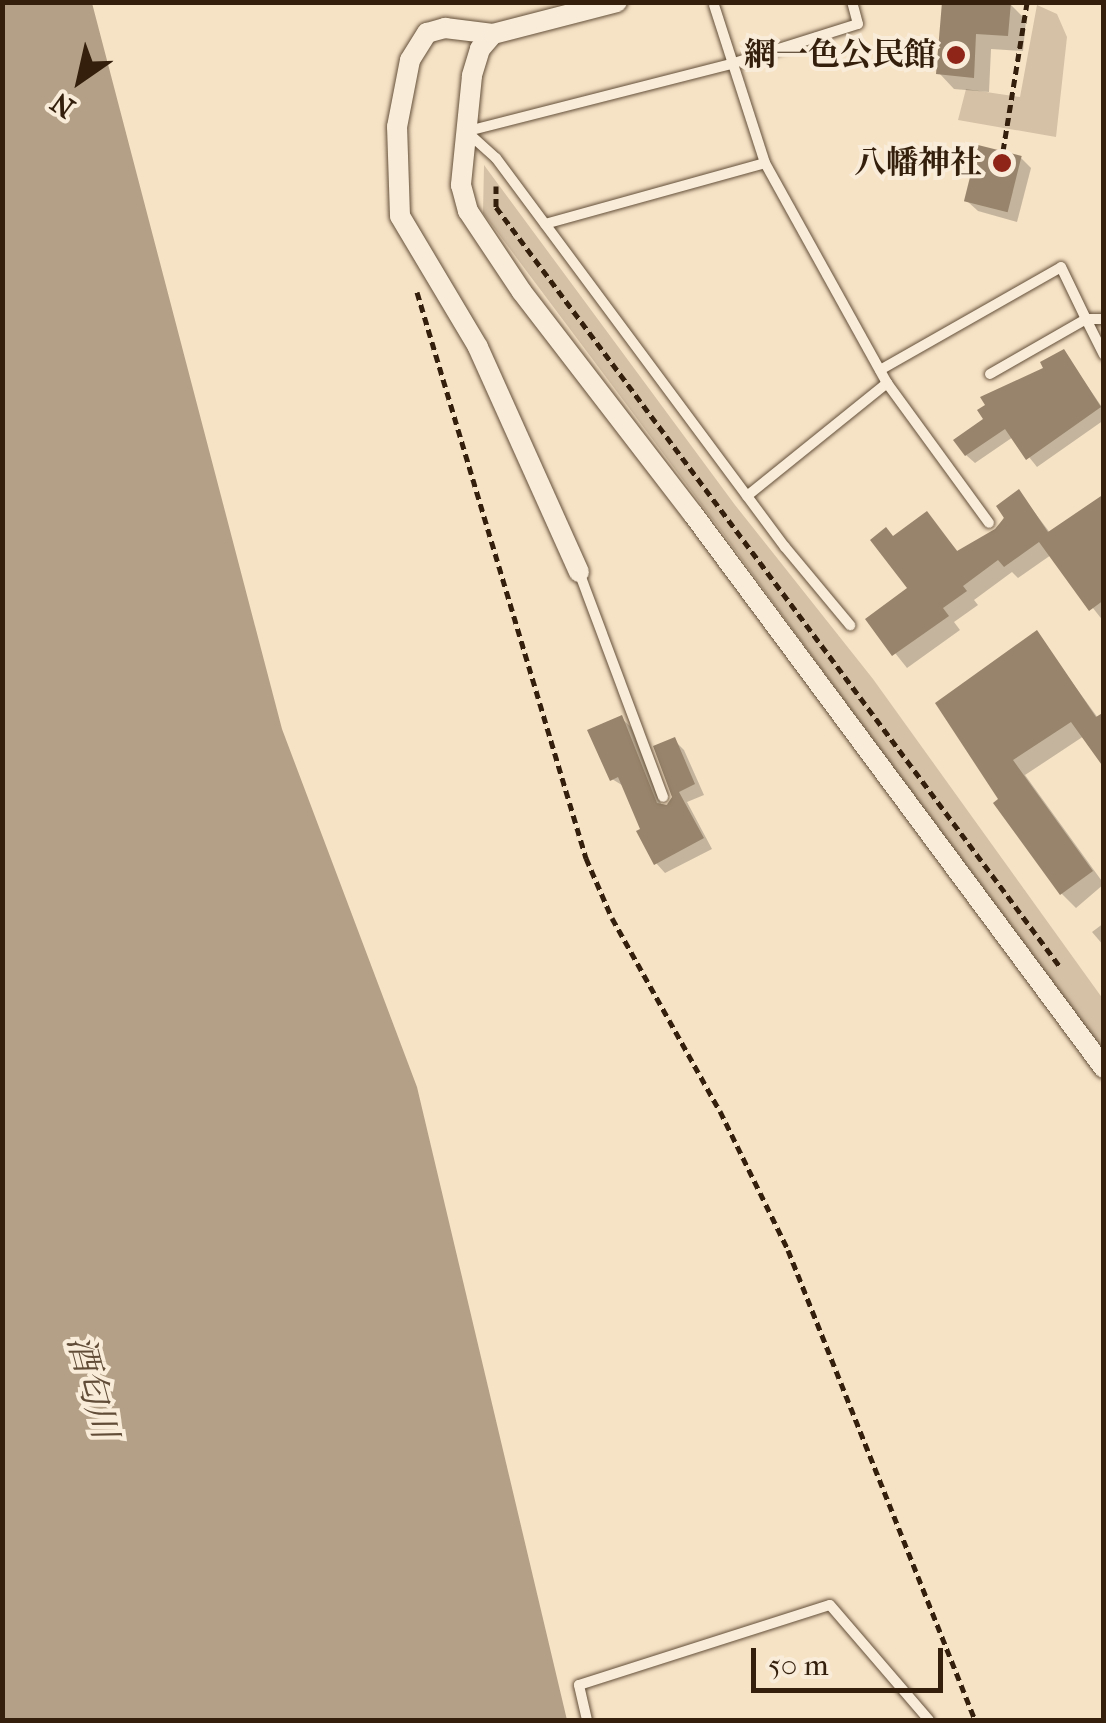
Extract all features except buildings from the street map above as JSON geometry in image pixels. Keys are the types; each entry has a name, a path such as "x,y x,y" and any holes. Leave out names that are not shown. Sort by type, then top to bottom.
{"street":[{"path":"579,572 478,347 400,216 397,127 414,47 437,28 493,34 617,2"},
{"path":"493,34 480,49 472,76 463,198 522,292 693,514 1104,1068"}],"lane":[{"path":"466,131 731,64 858,24 852,2"},
{"path":"714,4 765,163 887,383 989,522"},
{"path":"466,131 496,158 748,496 850,625"},
{"path":"545,224 765,163"},
{"path":"880,370 1061,267 1104,355"},
{"path":"990,374 1086,319 1104,319"},
{"path":"748,496 887,383"},
{"path":"579,572 663,797"},
{"path":"587,1720 578,1685 830,1605 929,1720"}],"path":[{"path":"1003,151 1026,2"},
{"path":"496,158 496,207 1070,980"},
{"path":"416,288 586,858 612,918 720,1111 788,1250 975,1720"}],"shaded area":[{"path":"1037,5 1057,14 1067,37 1056,137 958,120 966,89 1020,97"},
{"path":"484,165 735,505 873,679 1103,999 1103,1057 725,536 483,213"}],"water":[{"name":"酒匂川","path":"3,2 92,3 282,729 417,1087 567,1720 3,1720"}],"place":[{"name":"網一色公民館","path":"956,55"},
{"name":"八幡神社","path":"1002,163"}]}
